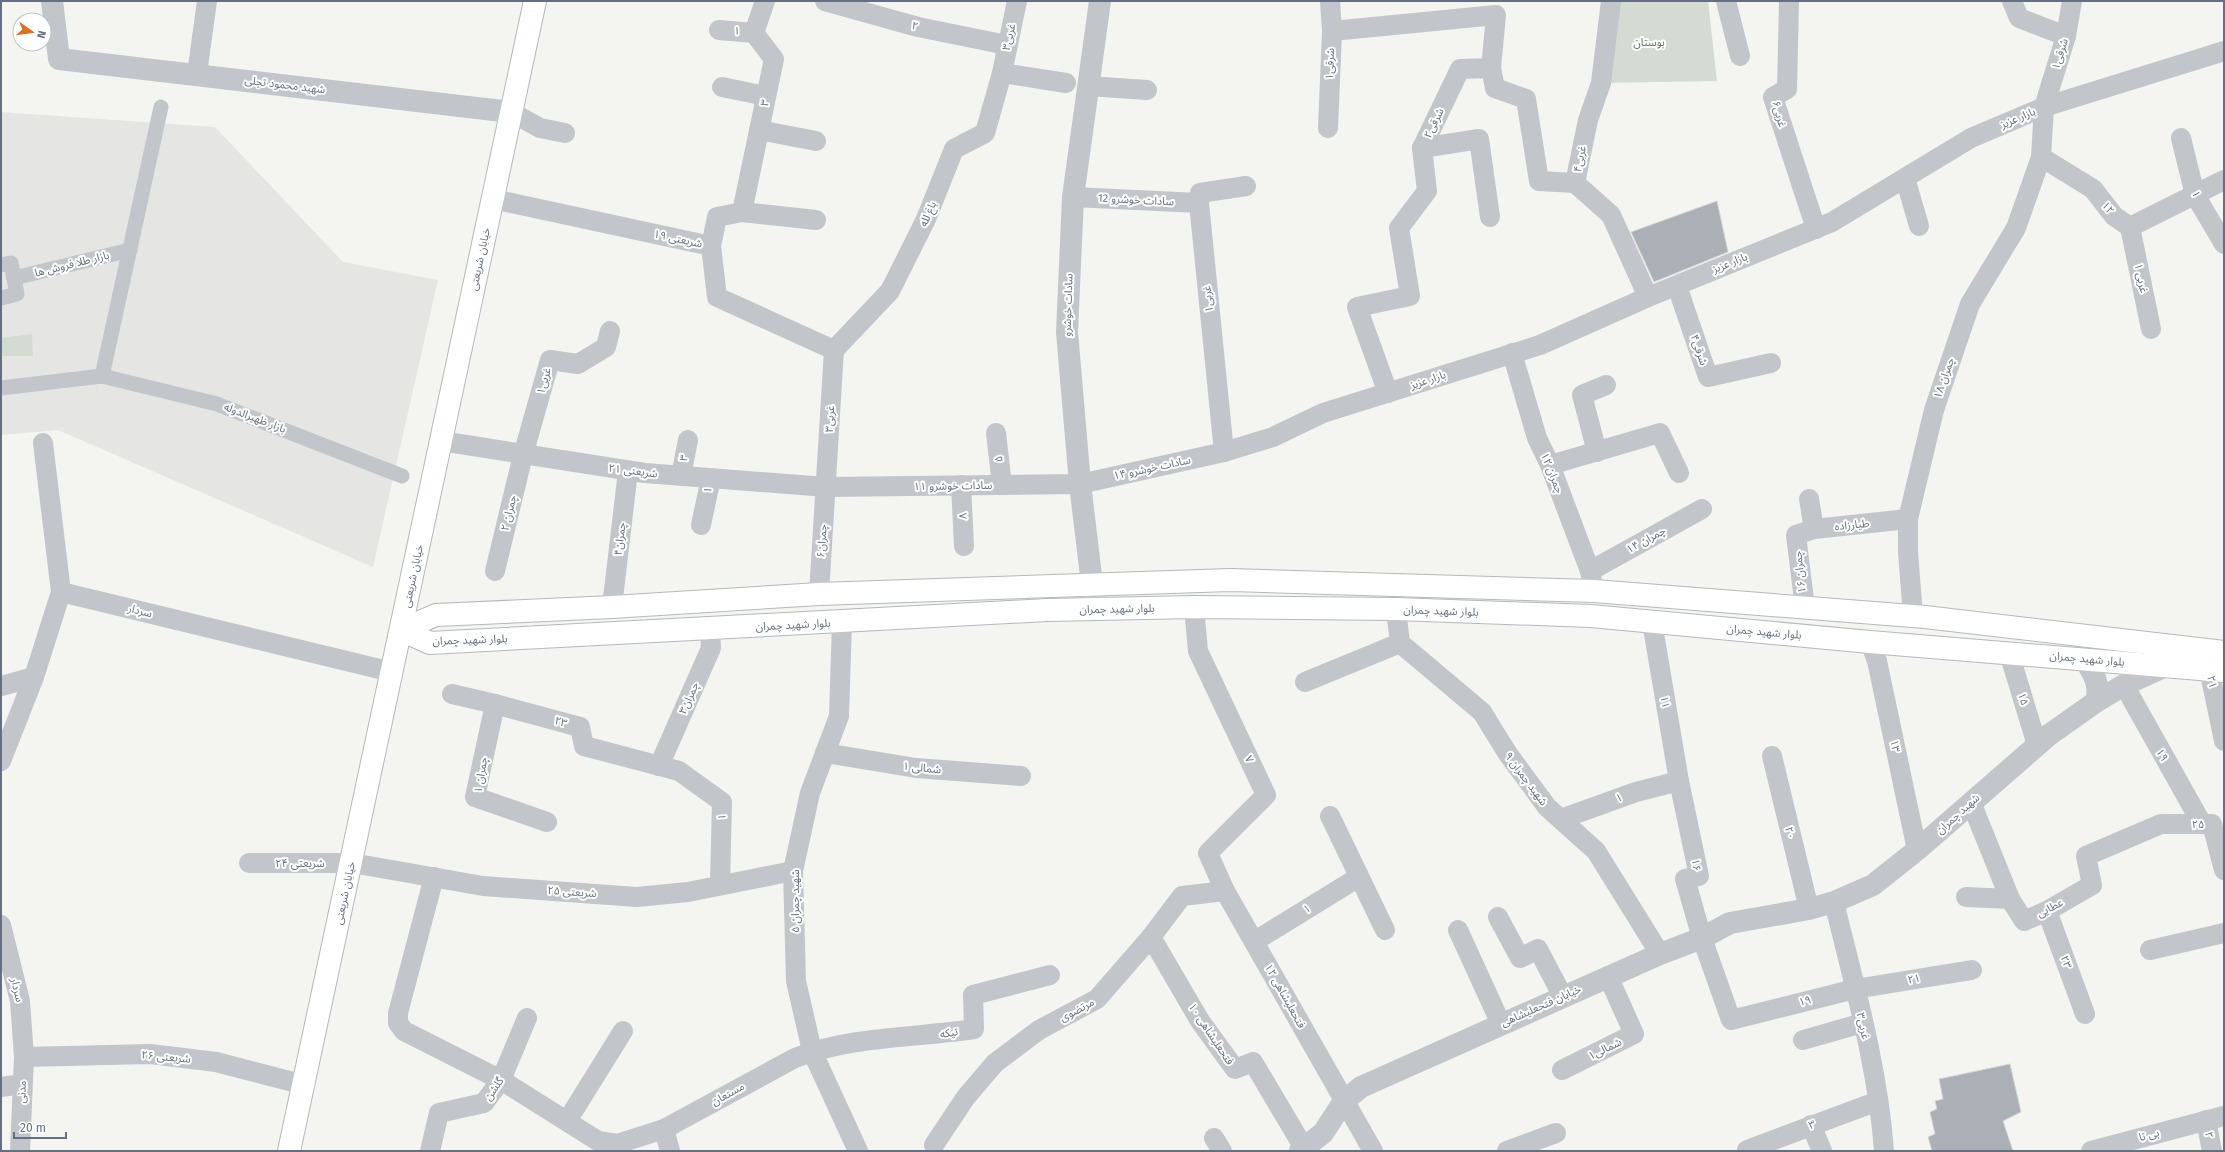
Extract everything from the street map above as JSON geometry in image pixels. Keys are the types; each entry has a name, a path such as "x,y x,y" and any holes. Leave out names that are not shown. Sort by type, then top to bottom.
{"main road":[{"name":"خیابان شریعتی","path":"289,1151 352,863 535,1"},
{"name":"بلوار شهید چمران","path":"401,630 436,615 620,607 819,594 1230,580 1592,581 1804,608 1913,616 2224,652"},
{"path":"1592,581 1592,616"},
{"path":"620,607 627,633"},
{"name":"بلوار شهید چمران","path":"401,630 430,643 1047,610 1194,607 1396,609 1592,616 1870,642 2217,670"}],"street":[{"name":"شهید محمود تجلی","path":"52,1 59,59 511,112"},
{"path":"197,74 207,1"},
{"path":"754,33 765,1"},
{"name":"۲","path":"825,1 918,27 1007,44"},
{"name":"غربی۳","path":"1002,73 1017,1"},
{"name":"سادات خوشرو","path":"1095,609 1080,484 1067,332 1073,197 1100,1"},
{"name":"شرقی۱","path":"1328,128 1332,31 1330,1"},
{"name":"غربی۴","path":"1611,1 1601,83 1588,120 1575,183 1611,215 1648,297"},
{"path":"1726,1 1740,56"},
{"name":"غربی۶","path":"1789,1 1787,90 1773,97 1816,229"},
{"path":"2012,1 2019,18 2066,36"},
{"name":"شرقی۱","path":"2044,107 2066,36 2072,1"},
{"path":"1332,31 1496,15 1491,68 1495,88 1526,99 1539,181 1575,183"},
{"name":"۱","path":"719,30 754,33"},
{"name":"۳","path":"742,212 774,59 754,33"},
{"name":"بازار عزیز","path":"1224,452 1273,437 1323,413 1540,345 1648,297 1832,222 1971,138 2044,107 2224,51"},
{"name":"شرقی۲","path":"1388,393 1357,306 1410,296 1399,228 1428,191 1422,148 1460,69 1491,68"},
{"path":"1002,73 1066,82"},
{"name":"باغ لله","path":"834,350 890,291 926,219 954,149 985,133 1002,73"},
{"path":"1088,86 1147,90"},
{"path":"722,87 766,96"},
{"path":"1,388 102,376 161,107"},
{"path":"2041,157 2044,107"},
{"path":"511,112 540,128 565,133"},
{"path":"759,130 816,141"},
{"name":"۱","path":"2181,138 2196,195 2224,244"},
{"path":"1422,148 1479,139 1490,217"},
{"name":"۱۲","path":"2041,157 2092,190 2114,216 2130,227"},
{"name":"چمران ۱۸","path":"1913,616 1908,552 1908,519 1934,410 1970,304 2016,228 2041,157"},
{"path":"1905,178 1919,226"},
{"path":"2130,227 2224,180"},
{"path":"1199,203 1200,193 1246,186"},
{"name":"سادات خوشرو 12","path":"1073,197 1199,203"},
{"name":"شریعتی ۱۹","path":"493,199 711,246 717,297 834,350"},
{"name":"غربی۱","path":"1199,203 1224,452"},
{"path":"711,246 718,217 742,212 816,220"},
{"name":"۱ غربی","path":"2130,227 2151,329"},
{"name":"بازار طلا فروش ها","path":"14,278 130,250"},
{"path":"1,265 10,263 18,294 1,298"},
{"name":"شرقی۴","path":"1677,286 1708,376 1771,363"},
{"name":"غربی۱","path":"523,454 550,360 578,364 606,347 610,331"},
{"name":"غربی۳","path":"826,487 834,350"},
{"name":"چمران ۱۲","path":"1512,353 1537,438 1550,465 1592,581"},
{"name":"بازار ظهیرالدوله","path":"102,376 217,404 402,476"},
{"path":"1597,452 1582,395 1606,385"},
{"name":"۵","path":"996,433 1002,485"},
{"path":"1550,465 1660,433 1679,473"},
{"name":"۳","path":"680,476 688,440"},
{"name":"شریعتی ۲۱","path":"441,441 628,470 680,476 826,487"},
{"path":"1,761 34,677 61,592 43,443"},
{"name":"سادات خوشرو ۱۴","path":"1080,484 1224,452"},
{"name":"چمران ۲","path":"495,571 523,454"},
{"name":"چمران۴","path":"620,607 628,470"},
{"name":"۱","path":"701,525 711,478"},
{"name":"سادات خوشرو ۱۱","path":"826,487 1080,484"},
{"name":"۸","path":"961,485 964,546"},
{"name":"چمران۶","path":"819,594 826,487"},
{"name":"چمران ۱۶","path":"1804,608 1805,532 1809,499"},
{"name":"چمران ۱۴","path":"1592,581 1702,510"},
{"name":"طیارزاده","path":"1805,532 1908,519"},
{"name":"سردار","path":"61,592 392,672"},
{"name":"۷","path":"1194,607 1198,651 1266,795 1208,853 1225,891"},
{"path":"1305,682 1400,643 1396,609"},
{"name":"شهید چمران ۵","path":"842,622 839,716 810,793 793,871 796,981 812,1051 858,1151"},
{"name":"۱۱","path":"1652,622 1679,781"},
{"name":"چمران۳","path":"659,766 711,648 710,629"},
{"name":"۱۳","path":"1870,642 1877,661 1917,850"},
{"name":"شهید چمران ۹","path":"1400,643 1482,712 1512,760 1547,807 1596,851 1660,954"},
{"name":"۱۵","path":"2009,653 2037,745"},
{"path":"2085,660 2095,676 2098,686 2097,701"},
{"name":"شهید چمران","path":"1809,909 1834,902 1873,885 1917,850 2037,745 2097,701 2124,685 2166,666"},
{"name":"۲۱","path":"2217,670 2224,741"},
{"path":"1,686 34,677"},
{"name":"۱۹","path":"2124,685 2202,824"},
{"name":"۲۳","path":"452,694 580,727 584,746 679,771"},
{"name":"چمران ۱","path":"495,704 475,797 547,822"},
{"name":"شمالی ۱","path":"825,753 916,768 1021,776"},
{"name":"۲۰","path":"1772,756 1809,909"},
{"name":"۱","path":"679,771 722,802 720,884"},
{"name":"۱","path":"1561,819 1636,792 1679,781"},
{"name":"۱۶","path":"1679,781 1699,876 1685,879 1702,938"},
{"name":"عطایی","path":"1971,802 2010,899 2024,921 2047,911 2092,885 2086,856 2161,824"},
{"path":"1330,816 1385,930"},
{"name":"۲۵","path":"2161,824 2212,824 2224,870"},
{"name":"شریعتی ۲۴","path":"248,863 352,863"},
{"name":"شریعتی ۲۵","path":"352,863 483,886 637,897 688,892 720,884 793,871"},
{"name":"۱","path":"1255,940 1359,877"},
{"name":"مستعان","path":"434,878 398,1013 398,1023 404,1030 501,1080 531,1101 598,1140 617,1144 664,1129 794,1058 812,1051"},
{"name":"مرتضوی","path":"933,1149 966,1097 995,1063 1039,1030 1097,999 1151,937 1182,896 1225,891"},
{"name":"فتحعلیشاهی ۱۲","path":"1225,891 1255,940 1372,1151"},
{"path":"1966,897 2010,899"},
{"name":"غربی۳","path":"1834,902 1863,1023 1878,1101 1884,1151"},
{"name":"خیابان فتحعلیشاهی","path":"1309,1148 1323,1133 1344,1101 1361,1087 1608,976 1702,938 1730,923 1809,909"},
{"name":"۲۳","path":"2047,911 2085,1014"},
{"path":"1498,917 1520,958 1538,949 1563,997"},
{"path":"1458,930 1501,1024"},
{"path":"2150,950 2224,933"},
{"name":"سردار","path":"2,934 20,1001 24,1057"},
{"name":"فتحعلیشاهی ۱۰","path":"1151,937 1200,1021 1234,1069 1253,1062 1309,1148"},
{"name":"۱۹","path":"1702,938 1731,1020 1855,989"},
{"name":"۲۱","path":"1855,989 1972,970"},
{"name":"تیکه","path":"812,1051 869,1041 974,1029 973,995 1050,975"},
{"name":"شمالی۱","path":"1562,1070 1634,1034 1608,976"},
{"name":"گلشن","path":"430,1151 439,1113 484,1103 501,1080 528,1018"},
{"path":"1803,1040 1863,1023"},
{"path":"567,1121 623,1031"},
{"name":"شریعتی ۲۶","path":"24,1057 150,1054 216,1062 304,1085"},
{"name":"مدنی","path":"20,1151 24,1057"},
{"path":"1,1086 22,1084"},
{"name":"۳","path":"1747,1150 1878,1101"},
{"name":"۲","path":"2212,1151 2215,1118"},
{"name":"بی تا","path":"2091,1151 2215,1118"},
{"path":"1811,1125 1822,1151"},
{"path":"664,1129 670,1151"},
{"path":"1507,1151 1556,1133"}],"shaded area":[{"path":"1,112 215,127 343,262 438,280 373,567 58,430 1,435"}],"green space":[{"name":"بوستان","path":"1611,1 1708,1 1717,81 1601,83"},
{"path":"32,334 33,356 1,356 1,338"}],"building":[{"path":"1717,201 1728,252 1654,282 1631,232"},
{"path":"2010,1064 2021,1112 2003,1121 2013,1151 1932,1151 1928,1137 1935,1134 1930,1112 1937,1109 1935,1101 1943,1099 1939,1079"}]}
